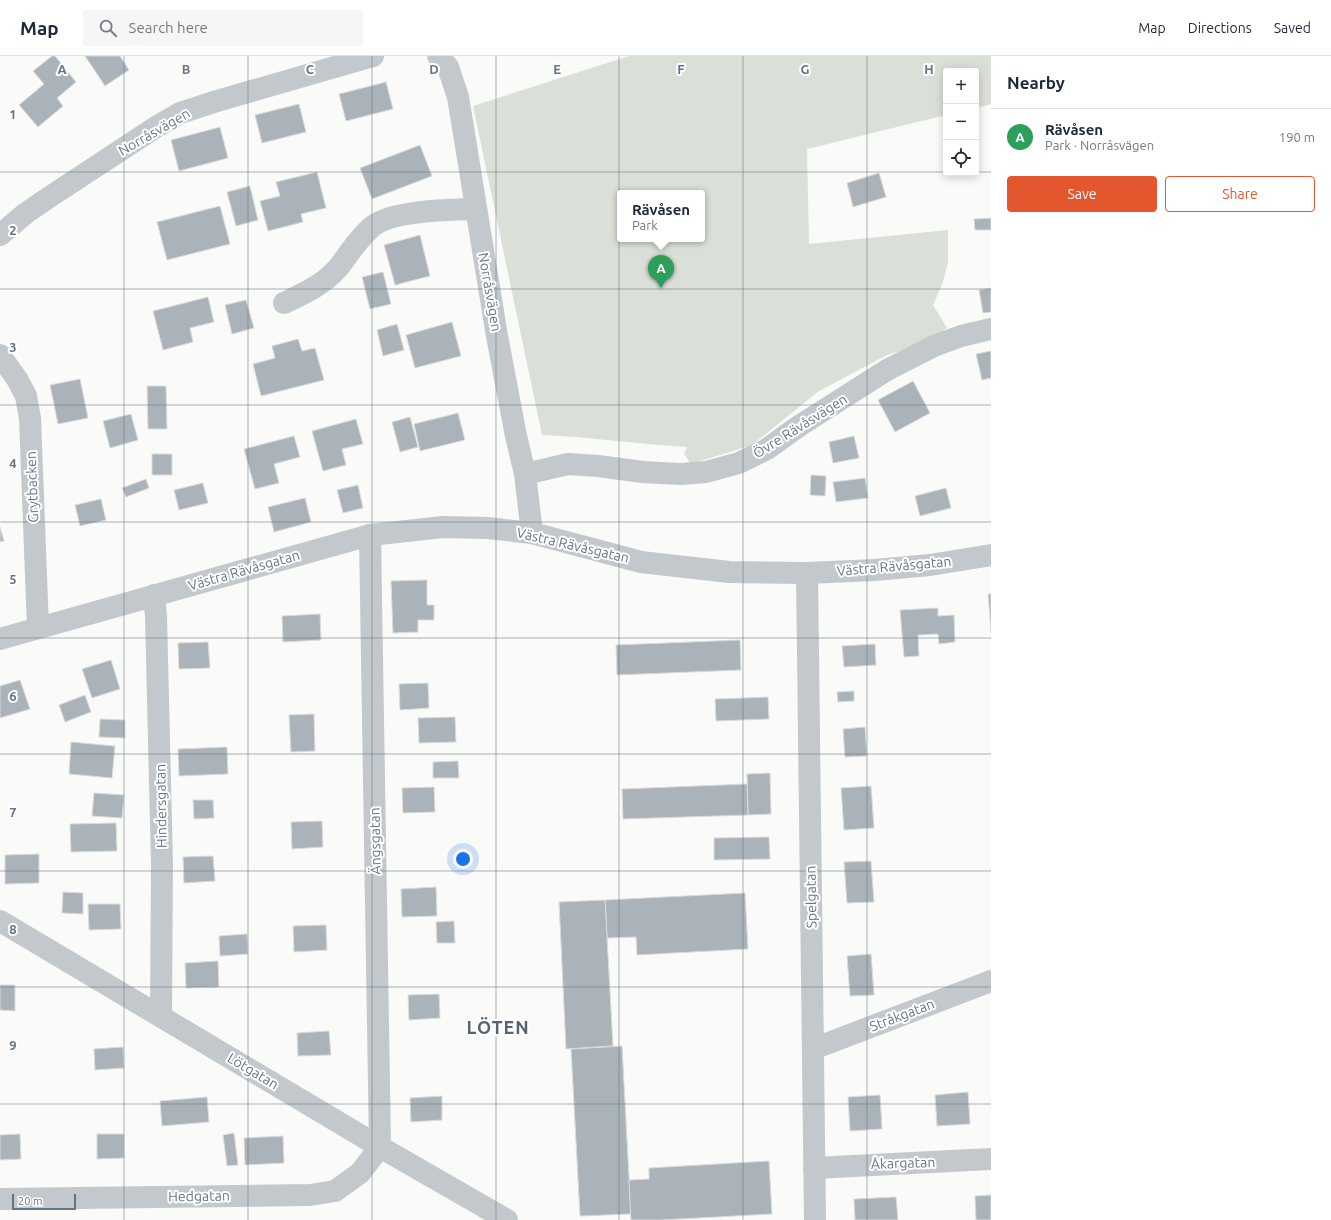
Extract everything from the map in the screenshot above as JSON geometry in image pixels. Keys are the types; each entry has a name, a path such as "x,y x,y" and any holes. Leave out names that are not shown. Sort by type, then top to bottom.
{"street":[{"name":"Norråsvägen","path":"0,235 26,213 51,196 156,127 180,113 373,56"},
{"name":"Norråsvägen","path":"438,56 448,67 458,97 475,209 514,429 525,474 532,533"},
{"path":"284,303 315,288 337,269 357,242 374,226 390,218 428,212 475,209"},
{"name":"Övre Rävåsvägen","path":"525,474 568,464 643,472 681,474 706,472 739,463 767,449 799,426 887,370 934,346 961,336 991,330"},
{"name":"Grytbacken","path":"0,355 17,379 26,396 30,418 38,628"},
{"name":"Västra Rävåsgatan","path":"0,640 154,595 370,535 443,527 488,528 532,533 641,562 729,572 807,573 882,570 930,565 991,555"},
{"name":"Ängsgatan","path":"370,535 380,1147"},
{"name":"Spelgatan","path":"807,573 815,1220"},
{"name":"Hindersgatan","path":"154,595 162,865 161,1016"},
{"name":"Lötgatan","path":"0,921 380,1147 507,1220"},
{"name":"Stråkgatan","path":"813,1049 991,981"},
{"name":"Hedgatan","path":"0,1199 310,1195 335,1191 360,1173 380,1147"},
{"name":"Åkargatan","path":"814,1168 991,1159"}],"shaded area":[{"path":"629,56 991,56 991,104 979,107 979,68 943,68 943,116 807,149 809,244 948,230 948,262 942,285 933,305 947,328 923,344 887,355 819,391 752,445 691,464 684,454 687,447 542,435 473,106"}],"building":[{"path":"52,56 55,56 76,82 57,98 63,106 38,127 19,105 44,84 33,71"},
{"path":"85,56 120,56 129,70 105,86"},
{"path":"386,82 393,109 346,121 339,94"},
{"path":"299,104 306,132 262,143 255,115"},
{"path":"220,127 228,158 179,171 171,140"},
{"path":"420,145 432,176 372,199 360,168"},
{"path":"317,172 326,208 301,214 303,222 268,231 260,201 280,196 276,182"},
{"path":"879,173 886,197 853,207 847,183"},
{"path":"250,186 258,220 236,226 227,192"},
{"path":"220,206 230,244 167,260 157,222"},
{"path":"991,218 991,230 975,230 974,219"},
{"path":"420,235 430,276 395,285 384,245"},
{"path":"383,272 391,304 370,309 362,277"},
{"path":"991,288 991,312 983,313 979,290"},
{"path":"208,297 214,322 190,328 193,342 163,350 153,311"},
{"path":"246,300 254,328 232,334 225,305"},
{"path":"452,322 461,356 415,368 406,335"},
{"path":"397,324 404,350 383,356 377,330"},
{"path":"298,339 302,351 315,348 324,380 261,396 253,364 275,358 272,346"},
{"path":"991,351 991,378 982,380 976,354"},
{"path":"80,379 88,418 58,424 50,385"},
{"path":"913,381 930,413 895,432 878,400"},
{"path":"147,386 166,386 167,429 148,429"},
{"path":"458,413 465,440 420,451 414,424"},
{"path":"131,414 138,440 110,448 103,421"},
{"path":"410,417 418,447 400,452 392,422"},
{"path":"356,419 363,444 342,449 346,465 323,471 312,431"},
{"path":"294,436 300,457 274,464 279,483 255,489 244,449"},
{"path":"854,436 859,458 833,463 829,442"},
{"path":"152,454 172,454 172,475 152,475"},
{"path":"811,475 826,476 825,496 810,495"},
{"path":"865,478 868,498 836,502 833,482"},
{"path":"146,479 149,488 126,497 122,488"},
{"path":"203,483 208,503 179,510 174,490"},
{"path":"358,485 363,508 343,513 337,490"},
{"path":"946,488 951,508 920,516 915,496"},
{"path":"305,498 311,522 274,532 268,507"},
{"path":"101,499 106,520 80,526 75,505"},
{"path":"0,527 4,541 0,542"},
{"path":"427,580 427,605 434,605 434,620 418,620 418,632 393,633 391,581"},
{"path":"988,594 991,594 991,633"},
{"path":"938,608 938,616 954,615 955,642 939,644 938,634 918,635 919,656 904,657 900,610"},
{"path":"320,614 321,640 283,642 282,616"},
{"path":"740,640 741,670 617,675 616,645"},
{"path":"208,642 210,668 179,669 178,643"},
{"path":"875,644 876,665 844,667 842,646"},
{"path":"111,660 120,689 92,698 82,669"},
{"path":"20,680 30,709 0,718 0,686"},
{"path":"428,683 429,708 400,710 399,684"},
{"path":"854,691 854,701 838,702 837,692"},
{"path":"85,695 91,712 65,722 59,705"},
{"path":"768,697 769,719 716,721 715,699"},
{"path":"314,714 315,751 291,752 289,715"},
{"path":"455,717 456,742 419,743 418,718"},
{"path":"100,719 125,720 125,738 99,737"},
{"path":"865,727 867,756 845,757 843,729"},
{"path":"71,742 115,746 112,778 69,774"},
{"path":"227,747 228,774 179,776 178,749"},
{"path":"458,761 459,778 433,778 433,762"},
{"path":"770,773 771,814 748,815 747,774"},
{"path":"747,784 748,815 623,819 622,789"},
{"path":"871,786 874,828 844,830 841,788"},
{"path":"434,787 435,812 403,813 402,788"},
{"path":"94,793 124,795 122,818 92,816"},
{"path":"193,800 213,800 214,818 194,819"},
{"path":"322,821 323,847 292,849 291,822"},
{"path":"116,823 117,851 71,852 70,824"},
{"path":"769,837 770,859 714,860 714,838"},
{"path":"39,854 39,883 5,884 5,855"},
{"path":"213,856 215,881 184,883 183,857"},
{"path":"871,861 874,902 847,903 844,862"},
{"path":"436,887 437,916 402,917 401,889"},
{"path":"63,892 83,893 83,914 62,913"},
{"path":"745,893 748,949 637,955 636,937 607,938 605,900"},
{"path":"605,900 613,1046 566,1049 559,902"},
{"path":"88,904 120,904 121,929 89,930"},
{"path":"454,921 455,943 437,943 436,922"},
{"path":"326,925 327,950 294,952 293,926"},
{"path":"247,934 248,954 220,956 219,936"},
{"path":"871,954 874,995 850,996 847,956"},
{"path":"218,961 219,987 186,988 185,963"},
{"path":"0,985 15,985 15,1011 0,1010"},
{"path":"439,994 440,1018 409,1020 408,995"},
{"path":"329,1031 331,1055 298,1056 297,1033"},
{"path":"622,1046 631,1214 580,1216 571,1049"},
{"path":"123,1047 124,1068 95,1070 94,1049"},
{"path":"968,1092 970,1124 937,1126 935,1095"},
{"path":"880,1095 882,1129 850,1131 848,1097"},
{"path":"442,1096 442,1120 411,1122 410,1098"},
{"path":"207,1097 209,1122 162,1126 160,1101"},
{"path":"234,1133 238,1165 227,1166 223,1135"},
{"path":"20,1134 21,1159 0,1160 0,1135"},
{"path":"97,1134 124,1134 124,1158 97,1159"},
{"path":"283,1136 284,1163 245,1165 244,1138"},
{"path":"769,1161 772,1214 661,1220 631,1220 629,1180 649,1179 649,1168"},
{"path":"991,1195 991,1220 976,1220 975,1196"},
{"path":"896,1197 898,1220 855,1220 854,1199"}],"place":[{"name":"Rävåsen","path":"661,288"}],"district":[{"name":"LÖTEN","path":"498,1027"}]}
